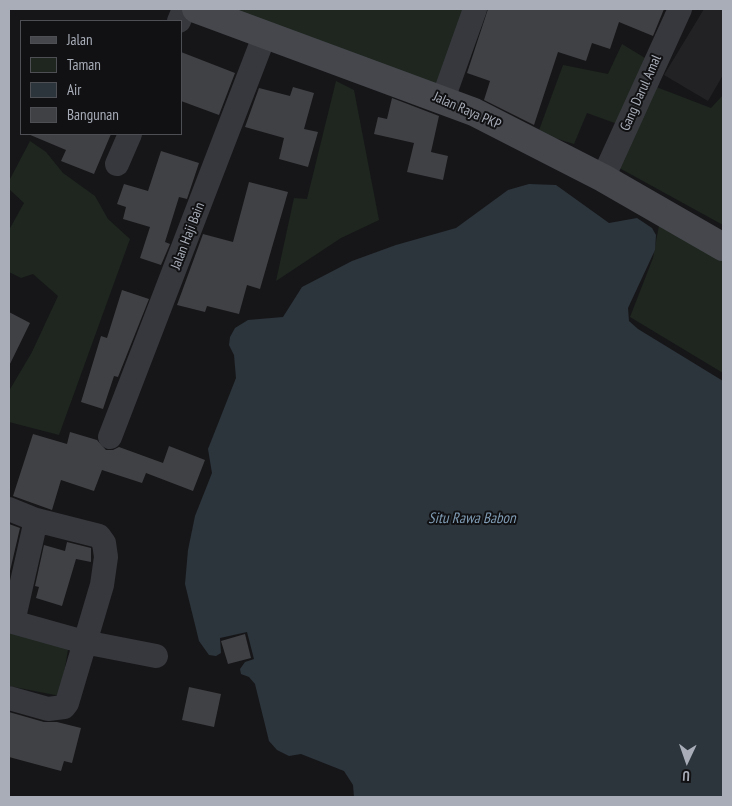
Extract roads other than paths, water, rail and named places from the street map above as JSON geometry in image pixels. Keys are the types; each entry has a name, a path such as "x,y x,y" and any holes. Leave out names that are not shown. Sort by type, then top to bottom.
{"street":[{"name":"Jalan Raya PKP","path":"196,9 444,99 511,130 603,178 723,247"},
{"path":"444,99 475,9"},
{"name":"Gang Darul Amal","path":"603,178 680,9"},
{"name":"Jalan Haji Bain","path":"110,437 265,34"},
{"path":"117,164 130,135"},
{"path":"9,509 36,520 90,532 99,536 104,543 106,557 102,585 67,703 64,707 48,709 9,698"},
{"path":"36,520 11,621 84,642 156,656"}],"water":[{"name":"Situ Rawa Babon","path":"529,184 556,185 609,223 637,218 652,228 656,235 655,250 628,308 629,321 638,329 723,381 723,797 354,797 353,785 344,771 301,754 289,756 277,750 269,741 255,684 249,677 241,674 240,669 245,662 254,659 247,632 220,638 221,653 216,656 209,655 199,641 185,584 188,550 195,516 212,473 208,449 236,378 234,355 229,345 230,337 235,328 248,320 283,317 302,287 352,261 396,245 456,228 508,190"}]}
